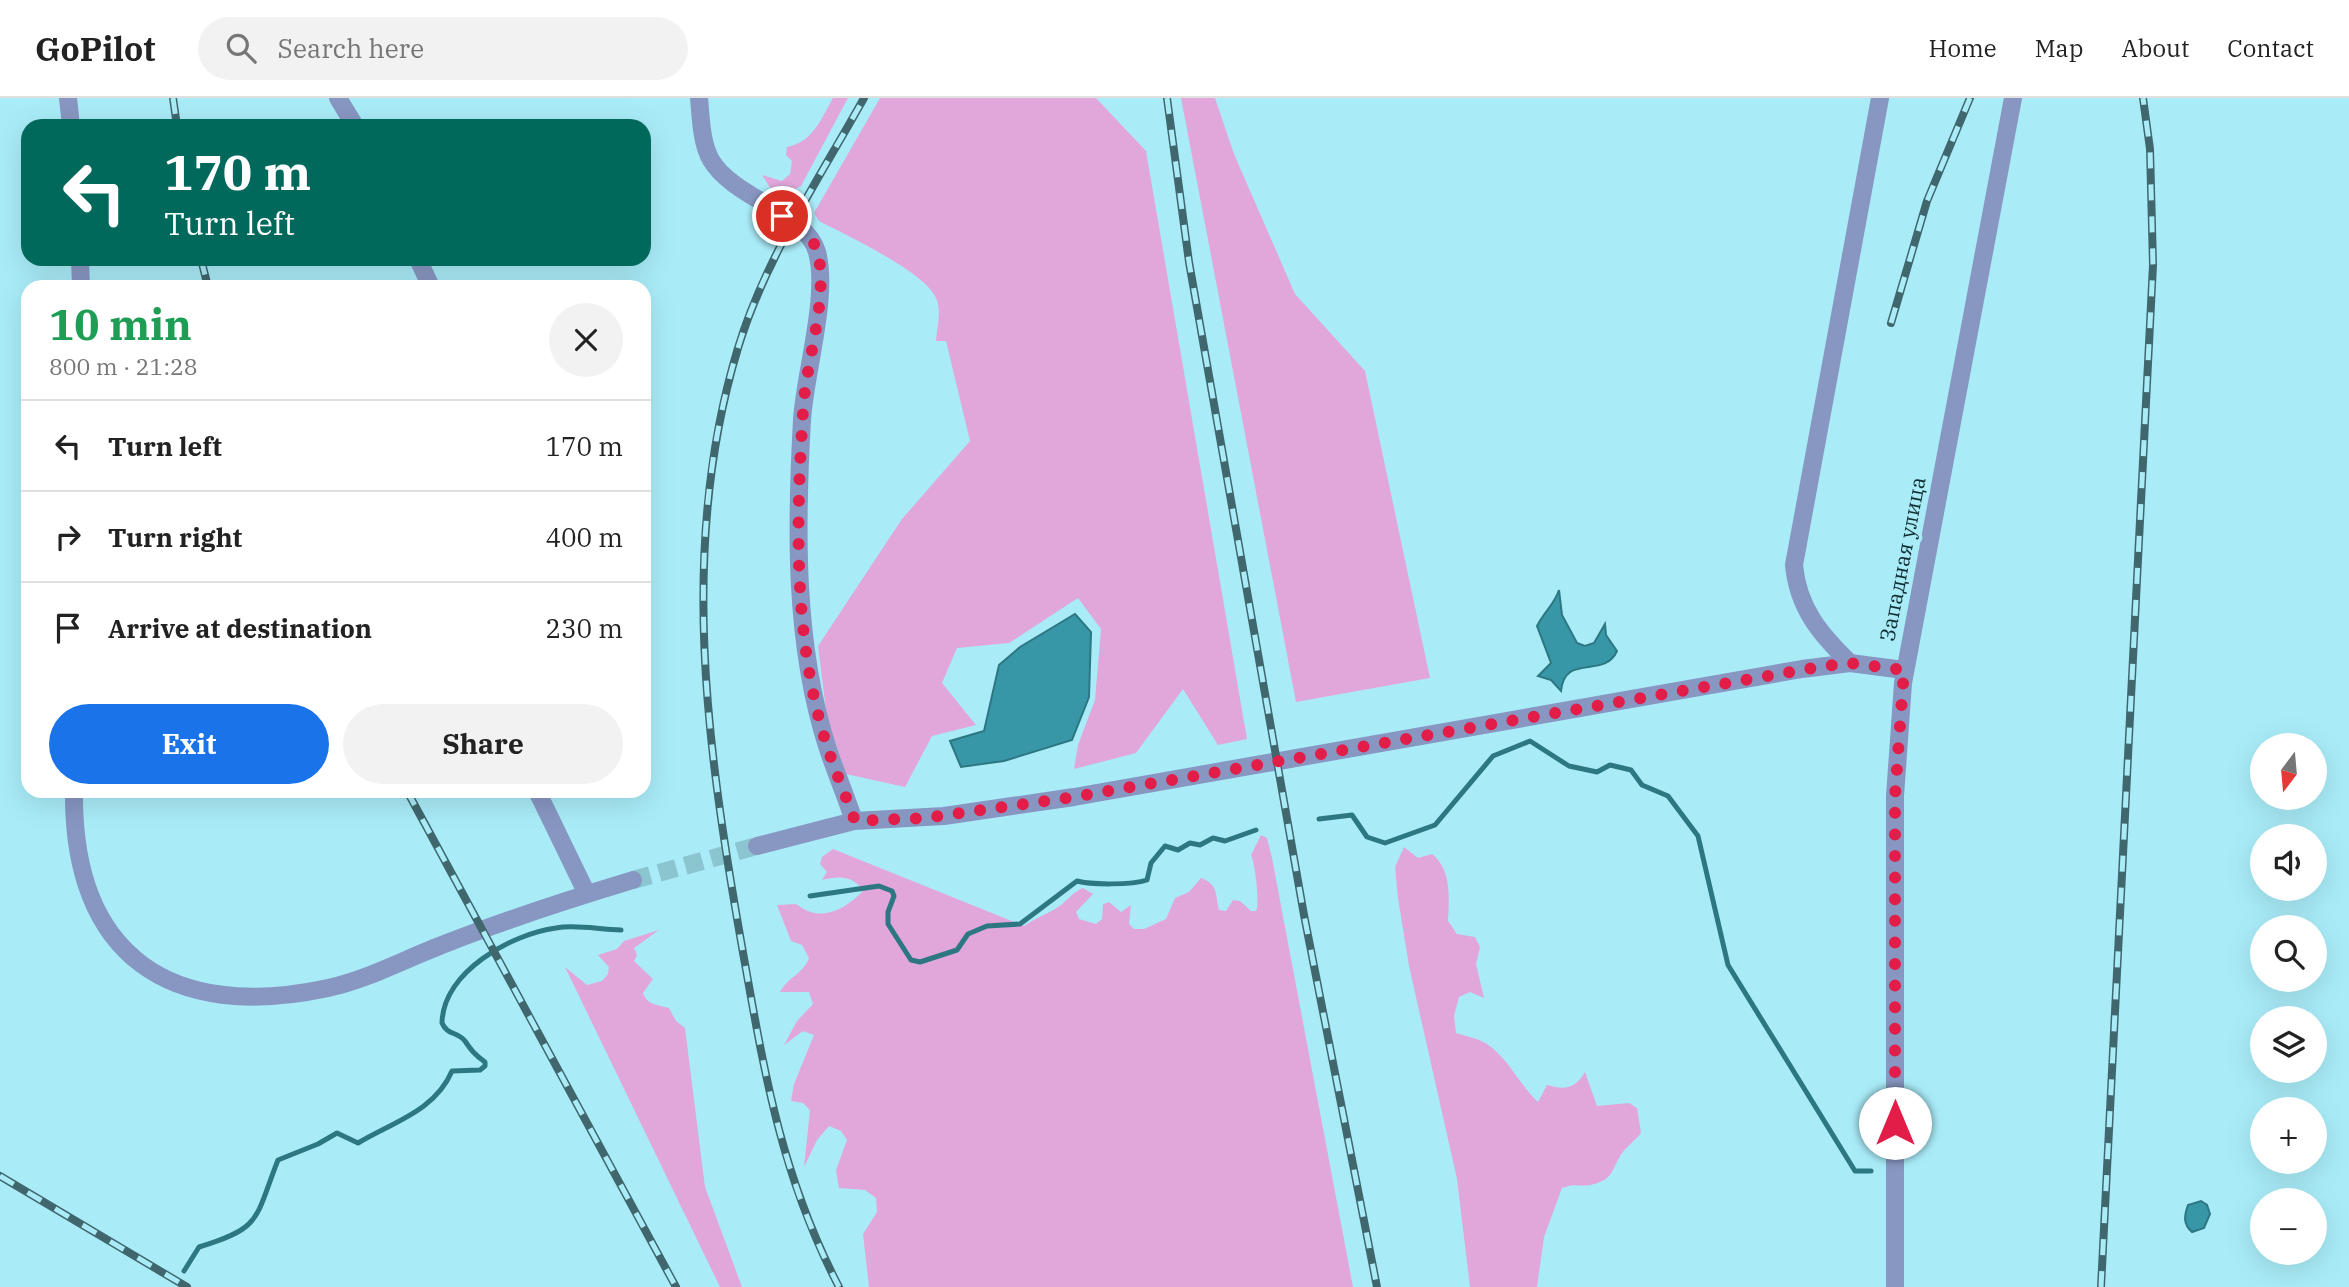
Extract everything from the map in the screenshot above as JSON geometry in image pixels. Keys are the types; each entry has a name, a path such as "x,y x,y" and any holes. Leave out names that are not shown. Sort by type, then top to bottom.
{"street":[{"path":"68,98 70,119"},
{"path":"338,98 351,119"},
{"path":"699,98 706,148 715,166 741,190 803,229 816,247 819,260 819,291 803,408 800,573 817,707 827,746 855,821"},
{"path":"1850,663 1822,636 1812,621 1800,596 1794,565 1880,98"},
{"name":"Западная улица","path":"1895,1287 1895,796 1904,670 2013,98"},
{"path":"757,846 855,821 931,817 1074,797 1850,663 1904,670"},
{"path":"74,798 75,837 80,869 88,894 107,929 146,968 165,979 212,993 260,997 329,988 470,934 633,880"},
{"path":"540,798 587,894"}],"shaded area":[{"path":"833,98 848,98 801,186 784,195 775,195 762,175 782,181 790,174 792,161 786,155 787,147 810,135"},
{"path":"880,98 1096,98 1146,151 1247,739 1218,745 1183,689 1136,753 1074,769 1078,745 1095,700 1101,629 1078,598 1009,643 957,648 942,683 976,725 932,736 905,787 846,774 827,718 818,646 902,519 970,441 946,341 936,341 939,314 936,298 917,277 819,221 814,213"},
{"path":"1181,98 1215,98 1234,154 1295,294 1365,371 1430,678 1296,702"},
{"path":"1261,835 1267,838 1272,858 1353,1287 869,1287 863,1234 877,1212 876,1198 865,1190 839,1188 836,1170 847,1140 841,1131 829,1126 817,1140 804,1167 810,1110 803,1103 791,1101 794,1084 814,1035 803,1031 784,1045 797,1021 813,1004 809,992 780,992 809,958 802,945 791,941 777,905 796,904 805,910 822,914 839,909 863,891 850,879 822,880 827,872 820,864 822,857 833,849 1024,926 1059,907 1083,888 1093,894 1076,912 1079,919 1096,924 1102,919 1103,904 1109,902 1121,912 1131,905 1129,924 1134,929 1144,929 1166,919 1175,898 1189,892 1201,878 1214,887 1219,910 1226,911 1233,900 1240,901 1251,911 1256,911 1256,883 1251,855"},
{"path":"1404,847 1418,858 1432,854 1438,861 1448,885 1448,921 1457,934 1475,937 1480,947 1476,964 1484,998 1470,992 1459,997 1454,1016 1456,1033 1487,1044 1495,1050 1538,1102 1547,1085 1569,1087 1585,1072 1597,1106 1629,1103 1637,1108 1641,1133 1622,1153 1609,1176 1594,1184 1562,1188 1544,1237 1537,1287 1470,1287 1457,1179 1409,966 1398,898 1395,867"},
{"path":"659,930 634,948 637,955 634,961 653,979 643,993 647,1000 669,1008 676,1021 685,1028 705,1187 742,1287 720,1287 565,967 587,985 602,981 608,974 609,967 598,955 617,949 624,941"}],"water":[{"path":"1559,590 1562,615 1577,643 1585,646 1594,643 1605,624 1606,635 1617,651 1603,664 1570,672 1564,679 1561,691 1551,680 1538,676 1551,663 1537,626"},
{"path":"1075,614 1091,632 1089,697 1072,740 1004,761 961,767 950,741 984,731 999,665 1020,647"},
{"path":"2201,1201 2207,1205 2210,1214 2204,1228 2192,1232 2186,1223 2188,1205"}],"waterway":[{"path":"1319,819 1352,815 1367,837 1385,843 1435,825 1493,756 1530,741 1569,766 1597,772 1610,765 1631,770 1642,785 1668,796 1698,836 1728,965 1855,1171 1871,1171"},
{"path":"810,896 879,886 892,891 894,896 888,912 888,924 911,960 920,962 957,950 968,934 987,926 1020,924 1077,881 1112,884 1147,880 1151,863 1165,846 1178,850 1190,843 1200,845 1213,838 1225,841 1256,830"},
{"path":"184,1271 199,1247 235,1234 254,1218 278,1160 337,1133 358,1143 424,1106 445,1085 452,1071 480,1070 485,1066 485,1062 462,1038 447,1030 442,1023 445,1005 454,987 482,959 519,938 556,928 621,930"}],"tunnel":[{"path":"633,880 757,846"}],"railway":[{"path":"173,98 176,119"},
{"path":"839,1287 819,1245 788,1162 758,1036 718,797 704,647 704,572 708,497 720,422 749,315 778,251 864,98"},
{"path":"1167,98 1189,262 1304,915 1377,1287"},
{"path":"1891,323 1927,201 1970,98"},
{"path":"2101,1287 2153,265 2150,149 2143,98"},
{"path":"203,266 206,280"},
{"path":"411,798 676,1287"},
{"path":"0,1176 187,1287"}],"route":[{"path":"782,216 810,236 819,260 819,291 803,408 800,573 804,625 817,707 827,746 855,821 925,818 1074,797 1599,707 1802,669 1850,663 1904,670 1895,796 1895,1123"}]}
